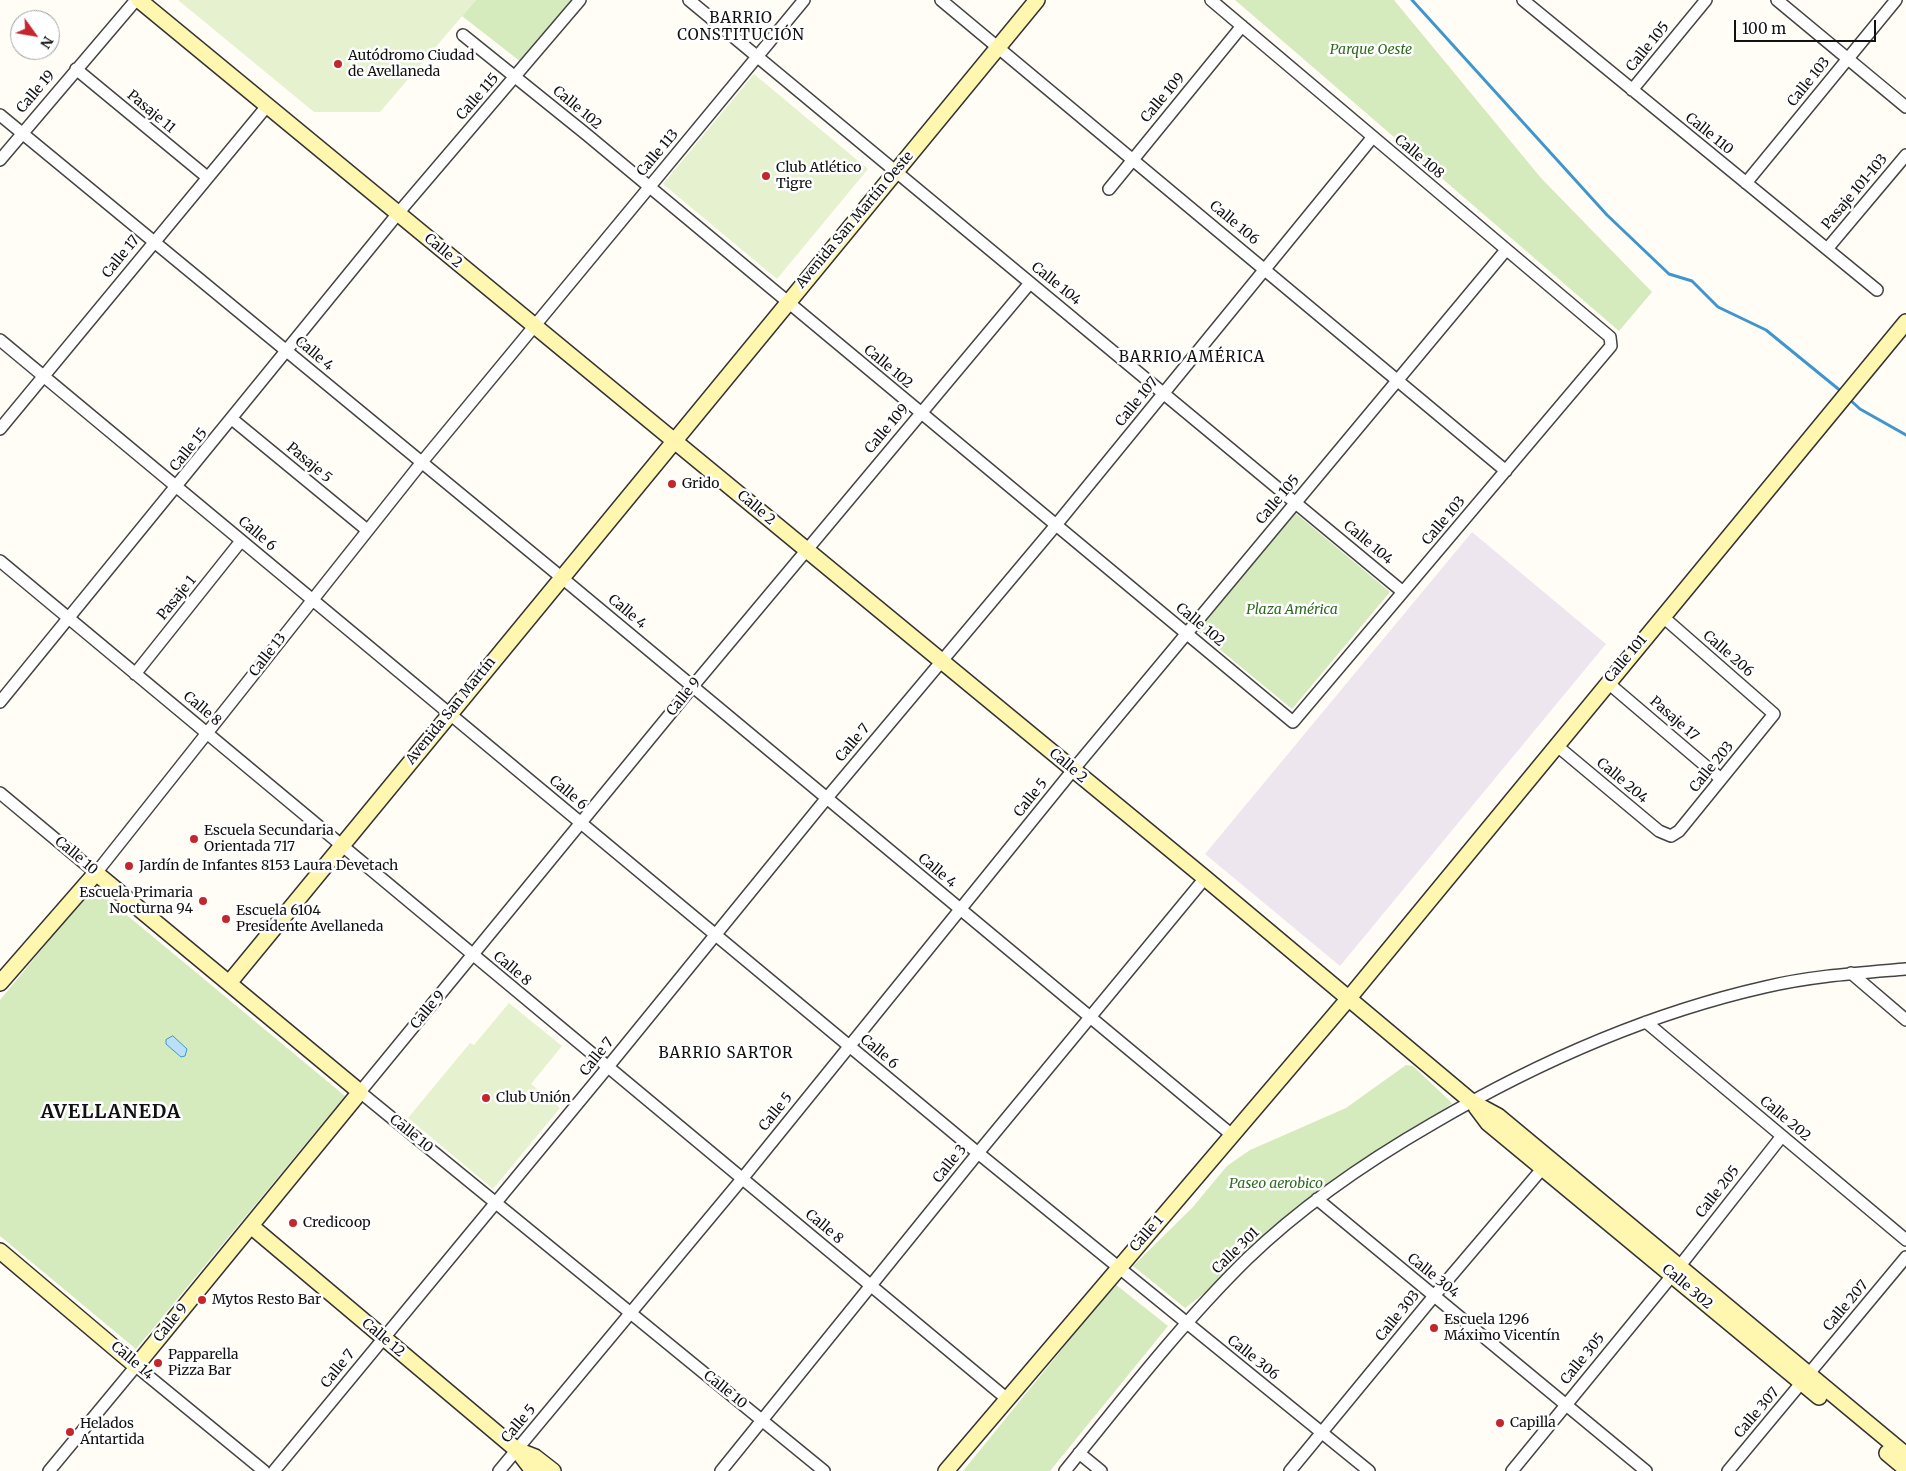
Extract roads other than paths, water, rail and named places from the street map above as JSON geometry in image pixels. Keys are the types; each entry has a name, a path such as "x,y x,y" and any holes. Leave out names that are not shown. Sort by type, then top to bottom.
{"street":[{"name":"Calle 19","path":"0,160 76,69 138,0"},
{"name":"Calle 2","path":"138,0 1349,998"},
{"name":"Calle 115","path":"398,214 580,0"},
{"name":"Calle 104","path":"689,0 1404,592"},
{"name":"Calle 113","path":"535,326 804,0"},
{"name":"Calle 106","path":"941,0 1265,268 1506,471"},
{"name":"Avenida San Martín Oeste","path":"674,440 1037,0"},
{"name":"Calle 108","path":"1211,0 1372,138 1610,337"},
{"name":"Calle 110","path":"1523,0 1877,290"},
{"name":"Calle 105","path":"1632,90 1706,0"},
{"path":"1777,0 1906,107"},
{"name":"Calle 103","path":"1746,183 1896,0"},
{"name":"Calle 109","path":"1109,189 1242,26"},
{"name":"Calle 102","path":"463,35 1293,722"},
{"name":"Pasaje 11","path":"76,69 207,177"},
{"name":"Calle 17","path":"0,429 267,106"},
{"name":"Calle 4","path":"0,115 561,577 1232,1135"},
{"name":"Calle 107","path":"941,661 1056,525 1372,138"},
{"name":"Pasaje 101-103","path":"1827,249 1906,154"},
{"name":"Calle 15","path":"0,702 288,352 398,214"},
{"name":"Calle 105","path":"1073,770 1506,250"},
{"name":"Calle 109","path":"806,550 1030,282"},
{"name":"Calle 101","path":"1349,998 1607,682 1906,322"},
{"name":"Calle 13","path":"0,983 96,873 367,530 535,326"},
{"name":"Calle 103","path":"1293,722 1610,346 1610,337"},
{"name":"Calle 6","path":"0,340 1118,1268"},
{"name":"Pasaje 5","path":"232,419 367,530"},
{"name":"Avenida San Martín","path":"229,983 674,440"},
{"name":"Pasaje 1","path":"136,674 242,541"},
{"name":"Calle 9","path":"49,1471 473,956 692,686 806,550"},
{"name":"Calle 8","path":"1,564 136,674 1006,1398"},
{"name":"Calle 206","path":"1662,616 1774,714"},
{"name":"Calle 7","path":"274,1471 608,1068 714,934 941,661"},
{"name":"Pasaje 17","path":"1607,682 1721,779"},
{"name":"Calle 203","path":"1671,836 1679,831 1774,714"},
{"name":"Calle 204","path":"1556,745 1659,832 1671,836"},
{"name":"Calle 5","path":"500,1471 632,1314 1073,770"},
{"name":"Calle 10","path":"0,793 360,1092 824,1471"},
{"name":"Calle 3","path":"721,1471 978,1153 1205,878"},
{"name":"Calle 301","path":"1065,1471 1186,1323 1248,1258 1317,1199 1393,1147 1472,1102 1585,1045 1646,1022 1766,986 1850,973 1906,969"},
{"path":"1850,973 1906,1020"},
{"name":"Calle 302","path":"1349,998 1472,1102 1498,1116 1547,1164 1805,1378 1906,1455"},
{"name":"Calle 1","path":"946,1471 1006,1398 1349,998"},
{"name":"Calle 202","path":"1646,1022 1906,1240"},
{"name":"Calle 205","path":"1675,1271 1782,1136"},
{"name":"Calle 303","path":"1290,1471 1434,1296 1547,1164"},
{"name":"Calle 304","path":"1317,1199 1646,1471"},
{"name":"Calle 12","path":"250,1226 517,1450 533,1471"},
{"name":"Calle 14","path":"1,1254 264,1471"},
{"name":"Calle 207","path":"1805,1378 1906,1257"},
{"name":"Calle 306","path":"1118,1268 1369,1471"},
{"name":"Calle 305","path":"1512,1471 1675,1271"},
{"name":"Calle 302","path":"1805,1378 1906,1469"},
{"name":"Calle 307","path":"1728,1471 1805,1378"},
{"name":"Calle 12","path":"517,1450 536,1457 553,1471"},
{"path":"1079,1453 1101,1471"}],"water":[{"path":"173,1036 187,1049 185,1056 181,1057 166,1044 166,1040"}],"waterway":[{"path":"1412,0 1607,215 1669,274 1692,281 1718,307 1766,330 1842,392"},
{"path":"1848,398 1860,409 1906,435"}],"place":[{"name":"Autódromo Ciudad de Avellaneda","path":"338,64"},
{"name":"Club Atlético Tigre","path":"766,176"},
{"name":"Grido","path":"672,484"},
{"name":"Escuela Secundaria Orientada 717","path":"194,839"},
{"name":"Jardín de Infantes 8153 Laura Devetach","path":"129,866"},
{"name":"Escuela Primaria Nocturna 94","path":"203,901"},
{"name":"Escuela 6104 Presidente Avellaneda","path":"226,919"},
{"name":"Club Unión","path":"486,1098"},
{"name":"Credicoop","path":"293,1223"},
{"name":"Mytos Resto Bar","path":"202,1300"},
{"name":"Escuela 1296 Máximo Vicentín","path":"1434,1328"},
{"name":"Papparella Pizza Bar","path":"158,1363"},
{"name":"Capilla","path":"1500,1423"},
{"name":"Helados Antartida","path":"70,1432"}],"district":[{"name":"BARRIO CONSTITUCIÓN","path":"741,28"},
{"name":"BARRIO AMÉRICA","path":"1192,358"},
{"name":"BARRIO SARTOR","path":"726,1054"},
{"name":"AVELLANEDA","path":"111,1113"}],"park label":[{"name":"Parque Oeste","path":"1371,50"},
{"name":"Plaza América","path":"1292,610"},
{"name":"Paseo aerobico","path":"1276,1184"}]}
